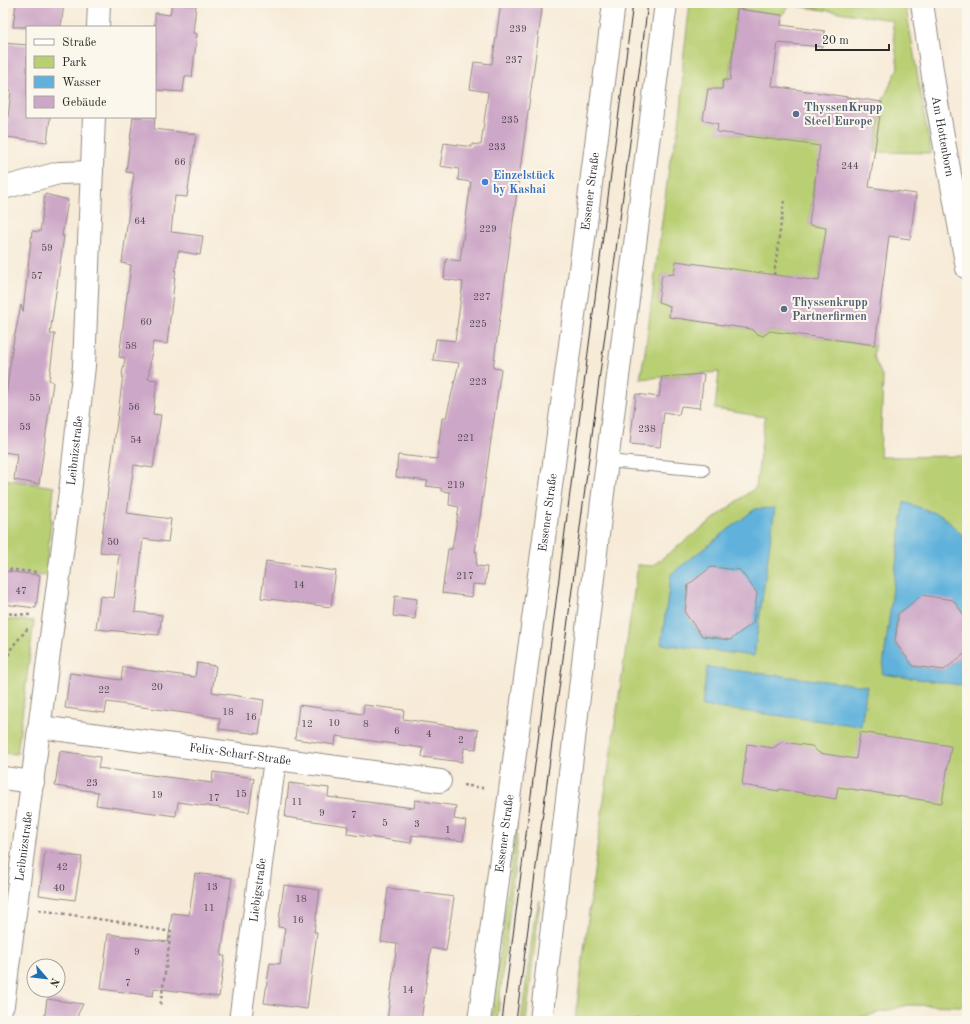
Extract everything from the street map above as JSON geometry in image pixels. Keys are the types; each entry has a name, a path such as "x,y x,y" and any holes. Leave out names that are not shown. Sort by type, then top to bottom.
{"main road":[{"path":"98,26 99,3"},
{"name":"Essener Straße","path":"479,1021 580,271 614,3"},
{"path":"541,1021 608,461 666,3"},
{"name":"Am Hottenborn","path":"922,3 937,103 967,268"},
{"name":"Leibnizstraße","path":"3,1005 40,727 46,616 59,574 84,366 94,118"},
{"path":"3,188 59,173 92,172"},
{"name":"Felix-Scharf-Straße","path":"40,727 440,781"},
{"name":"Liebigstraße","path":"240,1021 275,759"},
{"path":"3,778 33,782"}],"lane":[{"path":"608,461 703,470"}],"path":[{"path":"774,275 784,200"},
{"path":"3,569 59,574"},
{"path":"3,613 46,616"},
{"path":"3,666 12,647 46,616"},
{"path":"16,907 125,923 171,932 160,1007"}],"green space":[{"path":"690,3 904,3 906,8 931,153 875,152 882,102 898,68 892,20 790,5 782,15 737,9 729,80 723,80 722,89 708,89 703,119 718,124 717,132 835,148 830,182 815,179 809,225 826,228 819,281 662,275 658,302 670,306 669,317 751,329 760,335 770,331 875,345 873,356 883,378 880,457 967,456 967,1006 907,1005 847,1021 575,1021 598,841 638,565 652,566 756,487 765,417 715,409 719,372 640,379 645,352 670,160 678,132 682,101 683,62"},
{"path":"3,479 54,487 46,576 3,572"},
{"path":"3,619 34,621 17,754 3,753"},
{"path":"516,823 517,845 497,1021 491,1021"},
{"path":"540,900 526,1021 521,1021 534,922"}],"water":[{"path":"904,502 943,516 967,540 967,619 922,596 898,614 895,642 913,666 944,670 967,652 967,686 882,674"},
{"path":"775,508 754,656 661,644 671,574 755,509","holes":["688,585 730,640 702,636 685,613"]},
{"path":"707,667 867,686 861,726 702,706"}],"building":[{"path":"16,3 64,3 61,26 13,27"},
{"path":"172,3 196,6 193,33 197,34 192,77 185,76 183,92 156,90 155,13 170,15"},
{"path":"501,3 542,9 493,368 501,369 475,552 477,552 476,566 487,567 485,585 473,584 472,597 442,593 448,549 452,549 459,507 449,505 450,492 441,491 441,488 426,486 428,481 396,477 398,455 437,459 442,418 446,418 459,363 433,360 436,339 455,341 463,282 444,279 446,259 460,261 471,182 458,180 459,169 440,166 444,143 472,147 472,144 481,145 488,92 470,89 474,62 492,64"},
{"path":"737,9 782,15 781,25 825,31 823,47 778,43 772,86 882,102 869,187 916,194 910,239 889,236 875,345 770,331 763,336 755,333 751,329 669,317 670,306 658,302 662,275 674,274 676,261 819,281 826,228 809,225 820,146 717,132 718,124 703,120 708,89 722,89 723,80 730,80"},
{"path":"3,43 26,45 26,118 50,118 47,142 6,137 11,90 3,89"},
{"path":"133,118 155,118 154,129 196,134 187,197 175,196 171,232 203,236 200,255 178,251 167,344 153,342 148,379 157,380 153,414 161,415 153,468 134,465 127,513 171,519 168,542 143,539 135,612 162,615 159,635 96,629 100,596 114,598 119,554 100,552 125,358 119,357 131,265 122,263 134,173 126,172"},
{"path":"45,194 68,200 50,334 55,334 49,380 53,382 39,484 14,480 17,454 3,452 3,421 12,349 21,305 23,312 32,231 40,232"},
{"path":"704,374 700,408 681,406 679,415 664,412 660,447 630,444 636,394 659,397 662,377"},
{"path":"266,561 336,571 331,607 261,598"},
{"path":"711,567 740,570 757,593 753,623 730,640 702,636 685,613 688,585"},
{"path":"3,571 40,575 36,608 3,604"},
{"path":"922,595 953,600 967,619 967,652 944,670 913,666 895,642 898,614"},
{"path":"395,596 417,599 415,619 393,616"},
{"path":"197,663 216,666 212,692 264,700 259,734 219,729 220,718 107,702 105,713 65,708 70,673 121,680 123,667 195,677"},
{"path":"299,705 363,714 364,705 404,710 403,719 478,730 476,749 464,748 462,762 422,757 423,748 336,736 335,745 295,739"},
{"path":"860,732 951,746 942,803 838,787 836,799 779,789 779,791 742,785 747,744 773,748 782,742 812,746 819,753 856,759"},
{"path":"60,751 100,757 98,768 212,783 213,772 254,778 249,812 178,802 176,816 96,805 98,792 55,786"},
{"path":"289,783 329,788 328,797 414,808 415,800 456,806 454,819 466,821 463,841 412,835 411,843 347,834 348,826 285,817"},
{"path":"45,852 82,857 75,900 39,895"},
{"path":"195,873 232,878 221,956 225,956 219,997 154,988 153,996 101,989 108,934 168,942 172,913 189,915"},
{"path":"284,885 320,890 314,932 317,932 307,1009 264,1003 270,963 280,964 285,928 278,927"},
{"path":"388,888 454,897 446,951 431,948 421,1021 387,1021 397,944 381,942"},
{"path":"47,999 83,1004 78,1014 77,1021 44,1021"}],"tram line":[{"path":"502,1021 633,3"},
{"path":"516,1021 648,3"}],"place":[{"name":"ThyssenKrupp Steel Europe","path":"796,114"},
{"name":"Einzelstück by Kashai","path":"485,182"},
{"name":"Thyssenkrupp Partnerfirmen","path":"784,309"}]}
